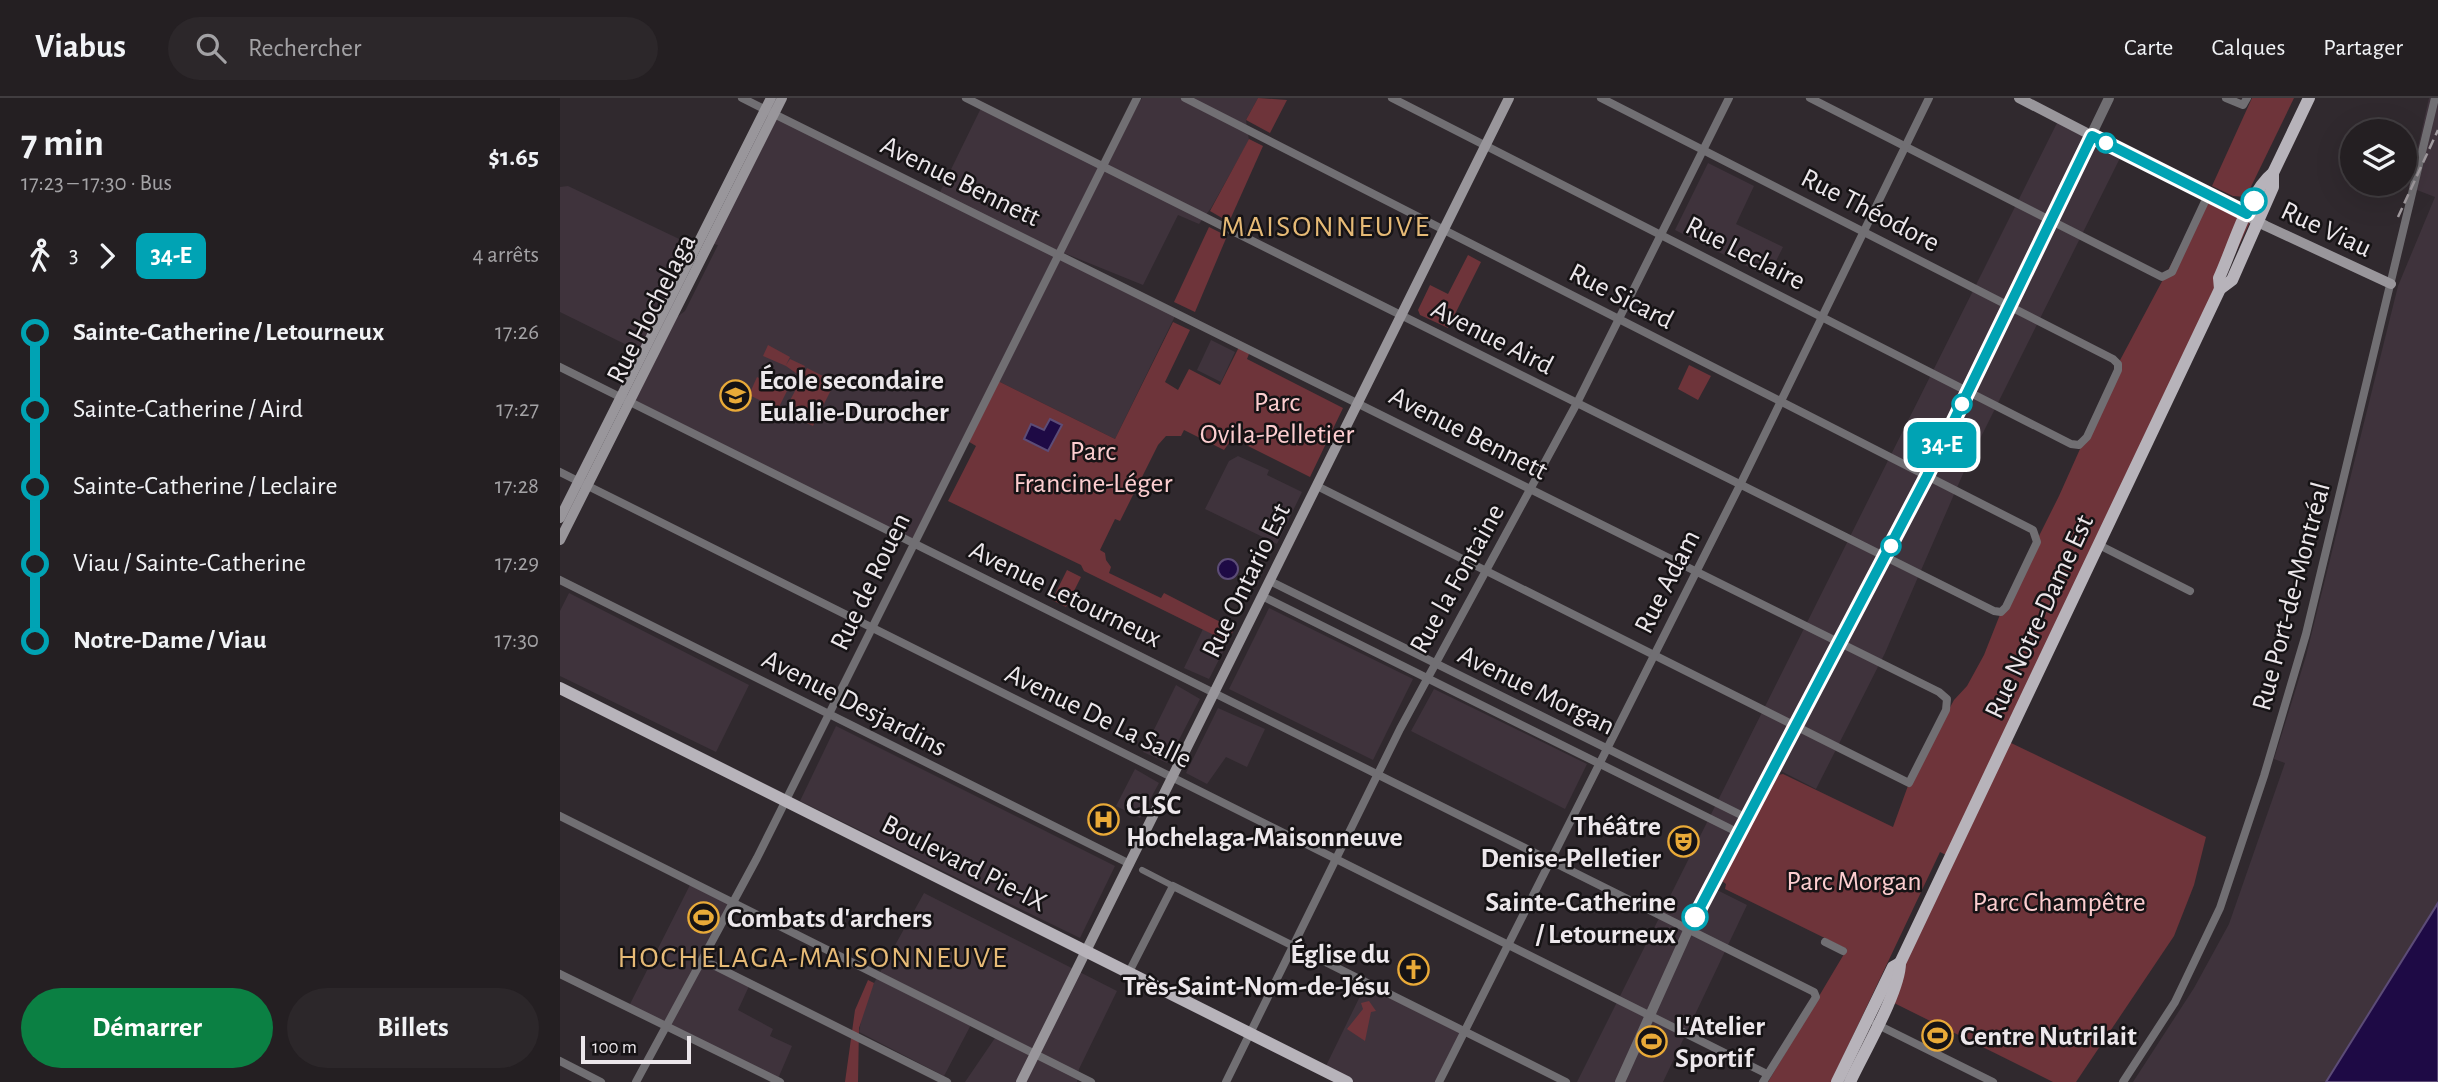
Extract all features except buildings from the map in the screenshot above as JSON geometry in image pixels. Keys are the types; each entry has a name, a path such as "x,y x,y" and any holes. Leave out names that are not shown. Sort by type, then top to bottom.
{"main road":[{"name":"Rue Hochelaga","path":"770,112 771,98"},
{"name":"Rue Hochelaga","path":"560,540 583,484 624,400 770,112 782,98"},
{"name":"Rue Ontario Est","path":"1021,1082 1509,98"},
{"name":"Rue Viau","path":"2020,98 2252,218 2391,284"},
{"name":"Rue Notre-Dame Est","path":"1850,1082 1893,967 1900,963 2220,289 2219,278 2252,218 2262,182 2273,173 2309,98"},
{"name":"Rue Hochelaga","path":"560,518 583,484"},
{"name":"Boulevard Pie-IX","path":"560,688 1085,954 1347,1082"},
{"name":"Boulevard Pie-IX","path":"560,695 785,803"},
{"name":"Boulevard Pie-IX","path":"1085,954 1129,972 1335,1082"},
{"name":"Rue Notre-Dame Est","path":"1837,1082 1872,1022"}],"street":[{"name":"Avenue Bennett","path":"742,98 1359,401 1939,692 1947,699 1946,710 1909,783 1796,726"},
{"name":"Avenue Aird","path":"966,98 1740,485 2001,612"},
{"name":"Rue de Rouen","path":"636,1082 734,903 785,803 1137,98"},
{"name":"Rue Sicard","path":"1185,98 2033,530 2037,536 2031,554 2001,612"},
{"name":"Rue Leclaire","path":"1392,98 2079,445"},
{"name":"Rue Théodore","path":"1601,98 2118,364 2118,370 2087,437 2079,445"},
{"name":"Rue la Fontaine","path":"1226,1082 1377,774 1434,663 1577,403 1729,98"},
{"path":"1810,98 2165,276 2172,272 2208,195"},
{"name":"Rue Adam","path":"1439,1082 1697,572 1929,98"},
{"path":"1620,1082 1689,930 1927,476 2109,98"},
{"path":"2226,98 2245,101"},
{"name":"Rue Port-de-Montréal","path":"2123,1082 2175,1002 2220,908 2306,634 2435,98"},
{"name":"Avenue Letourneux","path":"560,367 1814,992 1816,996 1765,1078"},
{"name":"Avenue De La Salle","path":"560,472 1650,1014 1765,1078"},
{"path":"1317,486 1796,726"},
{"path":"2099,545 2190,591"},
{"name":"Avenue Desjardins","path":"560,580 1130,864"},
{"name":"Avenue Morgan","path":"1270,581 1746,818"},
{"name":"Avenue Morgan","path":"1262,596 1739,833"},
{"path":"560,816 1091,1082"},
{"path":"1142,870 1566,1082"},
{"path":"1129,972 1173,886"},
{"path":"1825,942 1843,951"},
{"path":"703,960 947,1082"},
{"path":"560,974 780,1082"},
{"path":"1872,1022 1993,1082"},
{"path":"560,1062 601,1082"}],"shaded area":[{"path":"1142,98 1258,98 1246,120 1249,140 1211,208 1199,224 1178,215 1143,285 1032,240 1176,314 1115,439 996,380 914,542 628,402 669,323 685,311 718,245 709,243 774,114 938,196 982,106 1103,167"},
{"path":"2429,98 2438,98 2438,903 2326,1082 2133,1082 2194,988 2229,924 2285,763 2274,759 2306,656 2398,286 2435,197 2417,190 2417,151"},
{"path":"2059,119 2123,152 1966,467 1885,653 1816,789 1771,766 1709,886 1747,905 1663,1082 1577,1082"},
{"path":"1708,163 1754,186 1736,224 1783,247 1768,277 1675,230"},
{"path":"568,186 696,247 643,353 560,312 560,187"},
{"path":"1211,340 1235,352 1221,382 1197,370"},
{"path":"1050,419 1062,425 1048,451 1024,439 1031,424 1044,430"},
{"path":"1238,456 1269,470 1267,475 1302,492 1277,544 1205,509 1229,461"},
{"path":"1228,559 1235,562 1238,569 1235,576 1228,579 1221,576 1218,569 1221,562"},
{"path":"569,593 749,685 716,752 560,676 560,611"},
{"path":"1269,608 1413,679 1373,760 1229,689"},
{"path":"1203,629 1228,642 1209,679 1184,668"},
{"path":"1176,685 1200,699 1167,763 1143,752"},
{"path":"1434,689 1587,764 1565,809 1411,731"},
{"path":"1218,708 1265,729 1247,767 1226,757 1207,784 1186,773"},
{"path":"836,726 1115,866 1080,938 800,801"},
{"path":"1135,769 1159,783 1140,818 1116,806"},
{"path":"692,881 733,903 703,960 750,984 738,1010 773,1029 770,1036 792,1046 777,1081 628,1008"},
{"path":"924,893 1117,991 1079,1069 1077,1082 965,1082 997,1035 973,1021 944,1076 859,1032 864,1005 874,983"},
{"path":"2438,903 2438,1082 2326,1082"},
{"path":"1367,982 1465,1032 1439,1082 1347,1082 1324,1070"}],"green space":[{"path":"1258,98 1287,100 1270,133 1246,120"},
{"path":"2252,98 2294,98 2246,197 2233,196 2212,186"},
{"path":"1249,139 1263,146 1229,222 1210,211"},
{"name":"Parc Morgan","path":"2208,195 2252,218 1950,857 1940,852 1831,1082 1768,1082 1847,949 1725,889 1722,876 1778,775 1783,774 1893,827 1909,783 1954,700 1967,686 1984,655 2001,612 2059,496 2118,364"},
{"path":"1209,227 1227,236 1195,312 1174,302"},
{"path":"1468,255 1481,262 1448,328 1420,315 1418,310 1430,285 1448,294"},
{"path":"1173,322 1190,330 1165,382 1178,390 1189,369 1220,385 1241,343 1251,349 1247,359 1343,408 1310,477 1238,441 1229,443 1224,450 1184,430 1181,436 1166,436 1158,445 1120,521 1115,519 1100,550 1105,553 1111,567 1109,573 1161,598 1164,593 1234,629 1228,642 1084,571 1081,565 948,501 976,446 966,440 996,380 1115,439"},
{"path":"768,345 790,357 786,365 790,359 805,366 800,376 786,366 763,356"},
{"path":"1689,365 1711,376 1698,400 1678,389"},
{"path":"807,368 835,382 813,426 784,412"},
{"path":"757,377 787,391 778,409 749,395"},
{"path":"1067,570 1081,577 1066,607 1052,600"},
{"name":"Parc Champêtre","path":"2009,742 2206,837 2194,885 2174,936 2076,1082 2053,1082 1884,998"},
{"path":"868,980 874,983 859,1028 858,1082 845,1082 855,1010"},
{"path":"1369,1001 1376,1011 1371,1012 1365,1041 1347,1029 1363,1009 1361,1003"}],"railway":[{"path":"2398,217 2438,130"}],"bus line":[{"name":"34-E","path":"1695,917 1927,476 2092,136 2247,214 2254,201"}],"place":[{"name":"École secondaire Eulalie-Durocher","path":"736,395"},
{"name":"CLSC Hochelaga-Maisonneuve","path":"1103,820"},
{"name":"Théâtre Denise-Pelletier","path":"1684,841"},
{"name":"Combats d'archers","path":"704,917"},
{"name":"Sainte-Catherine / Letourneux","path":"1695,917"},
{"name":"Église du Très-Saint-Nom-de-Jésu","path":"1413,969"},
{"name":"Centre Nutrilait","path":"1937,1035"},
{"name":"L'Atelier Sportif","path":"1652,1041"}],"district":[{"name":"MAISONNEUVE","path":"1326,226"},
{"name":"HOCHELAGA-MAISONNEUVE","path":"813,957"}],"park label":[{"name":"Parc Ovila-Pelletier","path":"1277,417"},
{"name":"Parc Francine-Léger","path":"1093,466"}]}
